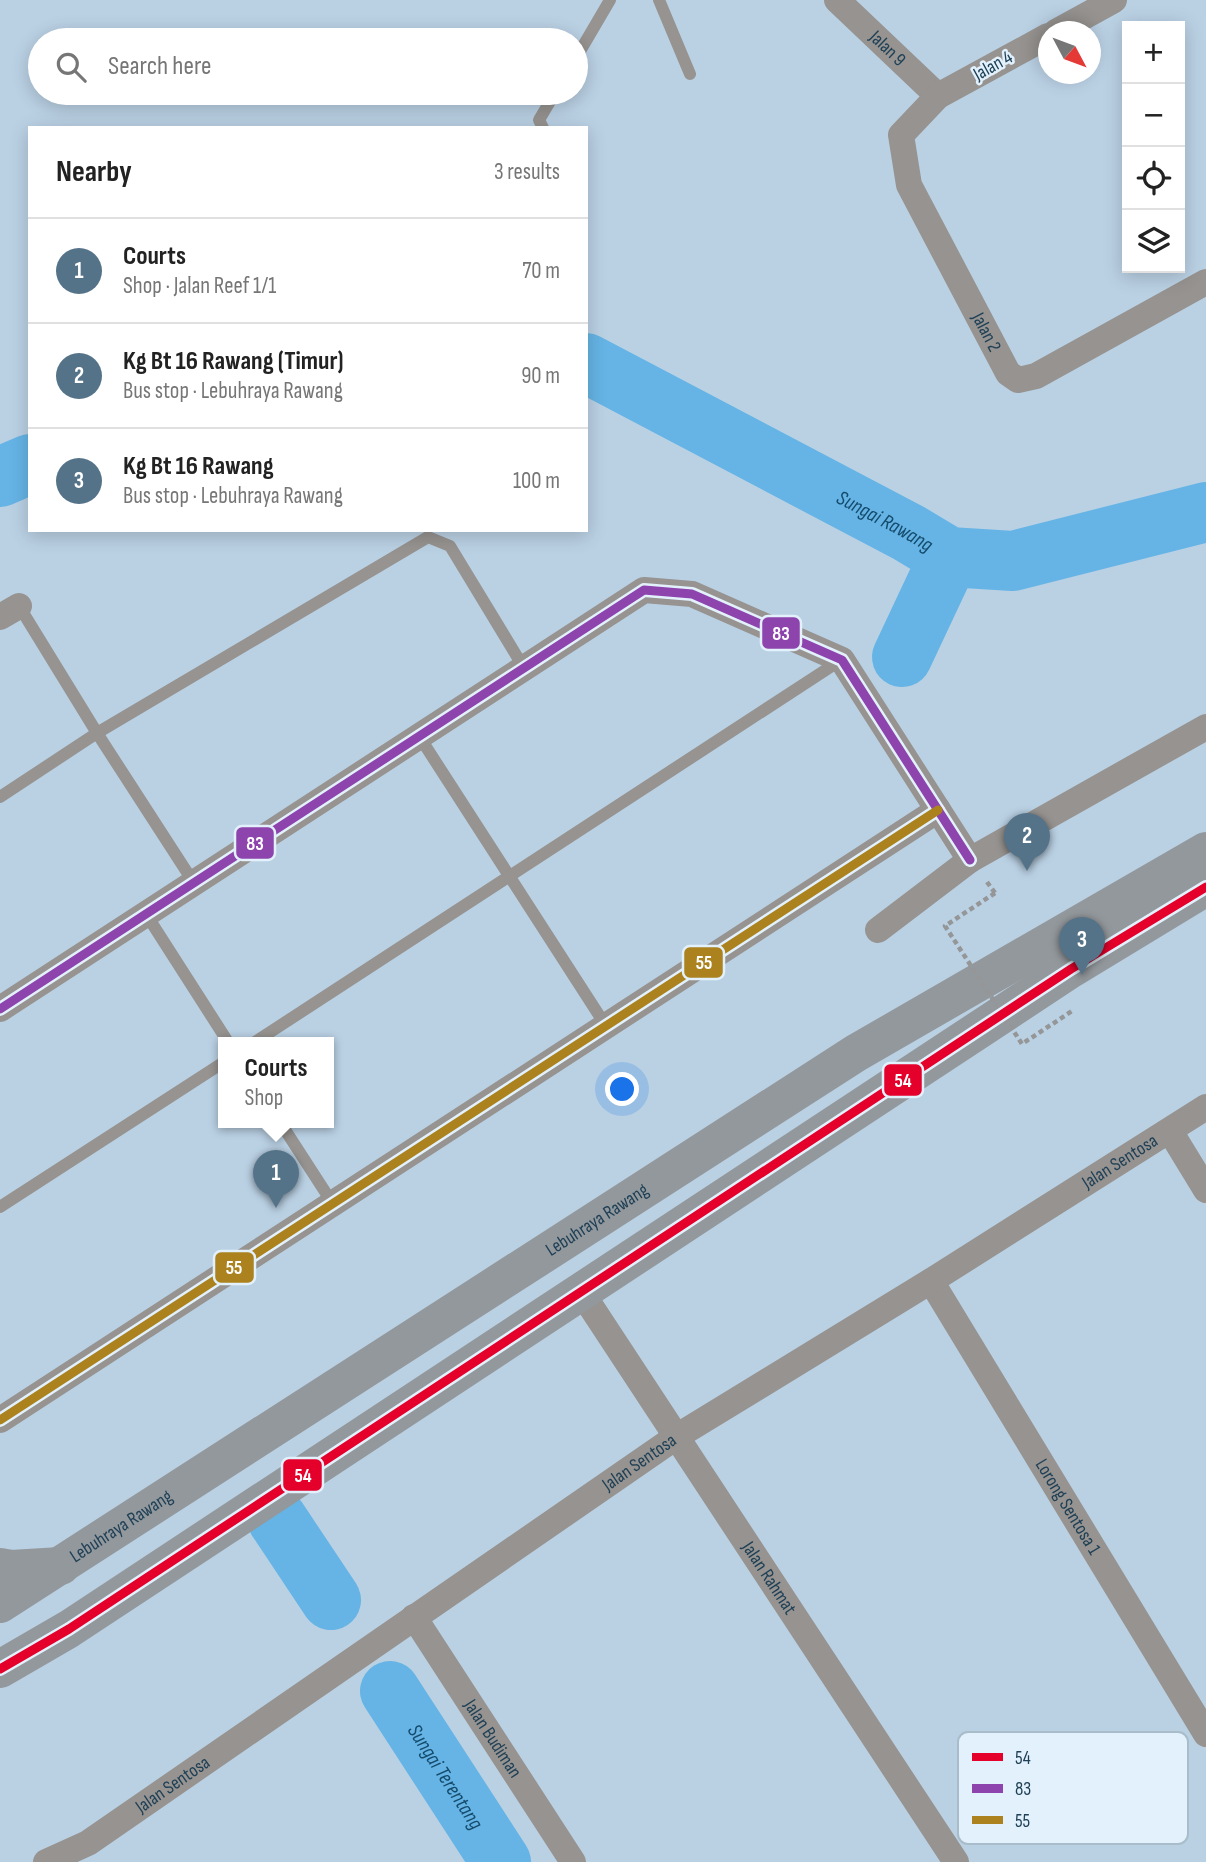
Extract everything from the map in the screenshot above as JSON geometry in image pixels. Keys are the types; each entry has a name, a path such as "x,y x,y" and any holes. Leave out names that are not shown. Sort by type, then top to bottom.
{"main road":[{"name":"Lebuhraya Rawang","path":"0,1604 63,1566 856,1053 1206,850"},
{"path":"0,1669 69,1629 1071,969 1206,887"},
{"path":"0,1567 11,1569 63,1566"}],"street":[{"name":"Jalan 9","path":"837,0 938,96"},
{"path":"1076,21 1114,0"},
{"name":"Jalan 4","path":"938,96 1038,41"},
{"name":"Jalan 2","path":"938,96 901,135 909,185 1008,373 1018,380 1036,376 1206,282"},
{"path":"0,1009 644,590 692,594 842,660 970,860"},
{"path":"878,930 970,860 1206,727"},
{"path":"0,1420 938,810"},
{"name":"Jalan Sentosa","path":"46,1862 94,1852 414,1617 676,1437 931,1281 1206,1107"},
{"path":"1170,1131 1206,1190"},
{"name":"Lorong Sentosa 1","path":"931,1281 1206,1734"},
{"name":"Jalan Rahmat","path":"582,1293 956,1862"},
{"name":"Jalan Budiman","path":"414,1617 573,1862"}],"lane":[{"path":"588,38 610,0"},
{"path":"659,0 690,74"},
{"path":"542,126 539,120 548,105"},
{"path":"0,797 97,733 428,537 450,546 524,668"},
{"path":"10,611 97,733 194,883"},
{"path":"263,1037 842,660"},
{"path":"419,736 606,1026"},
{"path":"146,914 225,1037"},
{"path":"0,1207 218,1065"},
{"path":"284,1128 332,1204"}],"path":[{"path":"995,893 944,926 1022,1044 1072,1011"}],"waterway":[{"name":"Sungai Rawang","path":"588,364 909,533 949,557 1013,561 1206,512"},
{"name":"Sungai Rawang","path":"0,477 28,465"},
{"name":"Sungai Terentang","path":"902,657 949,557"},
{"name":"Sungai Terentang","path":"277,1519 331,1600"},
{"name":"Sungai Terentang","path":"390,1691 501,1862"}],"transit line":[{"name":"83","path":"0,1009 644,590 692,594 842,660 970,860"},
{"name":"55","path":"0,1420 938,810"},
{"name":"54","path":"0,1669 69,1629 1071,969 1206,887"}],"place":[{"name":"Kg Bt 16 Rawang (Timur)","path":"1027,871"},
{"name":"Kg Bt 16 Rawang","path":"1082,975"},
{"name":"Courts","path":"276,1208"}]}
